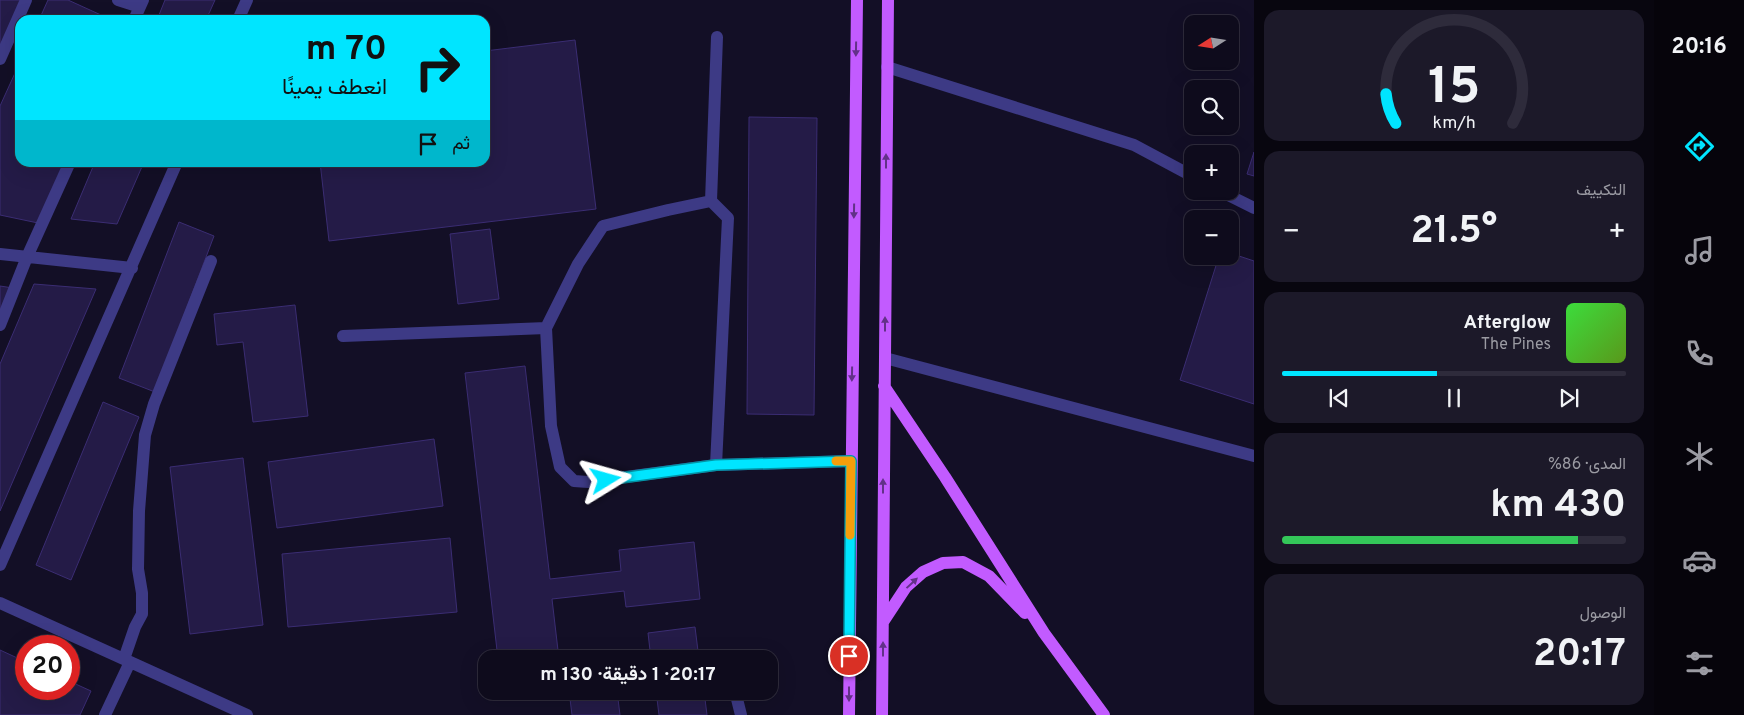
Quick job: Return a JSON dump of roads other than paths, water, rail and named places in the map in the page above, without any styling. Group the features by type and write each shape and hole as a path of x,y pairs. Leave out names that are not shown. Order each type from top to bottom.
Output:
{"main road":[{"path":"848,715 857,0"},
{"path":"882,715 888,0"},
{"path":"884,386 945,477 1044,633 1104,715"},
{"path":"883,622 906,587 923,572 943,563 963,562 989,576 1044,633"}],"street":[{"path":"19,15 26,0"},
{"path":"118,0 142,4"},
{"path":"240,15 247,0"},
{"path":"0,59 15,25"},
{"path":"716,465 728,218 711,202 717,37"},
{"path":"887,67 1134,145 1184,172"},
{"path":"0,325 68,167"},
{"path":"0,565 175,167"},
{"path":"1238,200 1254,208"},
{"path":"711,202 668,210 603,226 578,264 546,328 551,426 560,467 574,481 588,482 716,465 851,461"},
{"path":"0,254 132,268"},
{"path":"105,715 127,661 135,627 142,614 142,592 138,569 139,511 145,435 154,404 211,261"},
{"path":"343,336 546,328"},
{"path":"885,358 1254,456"},
{"path":"0,603 247,715"},
{"path":"737,700 741,715"}]}
